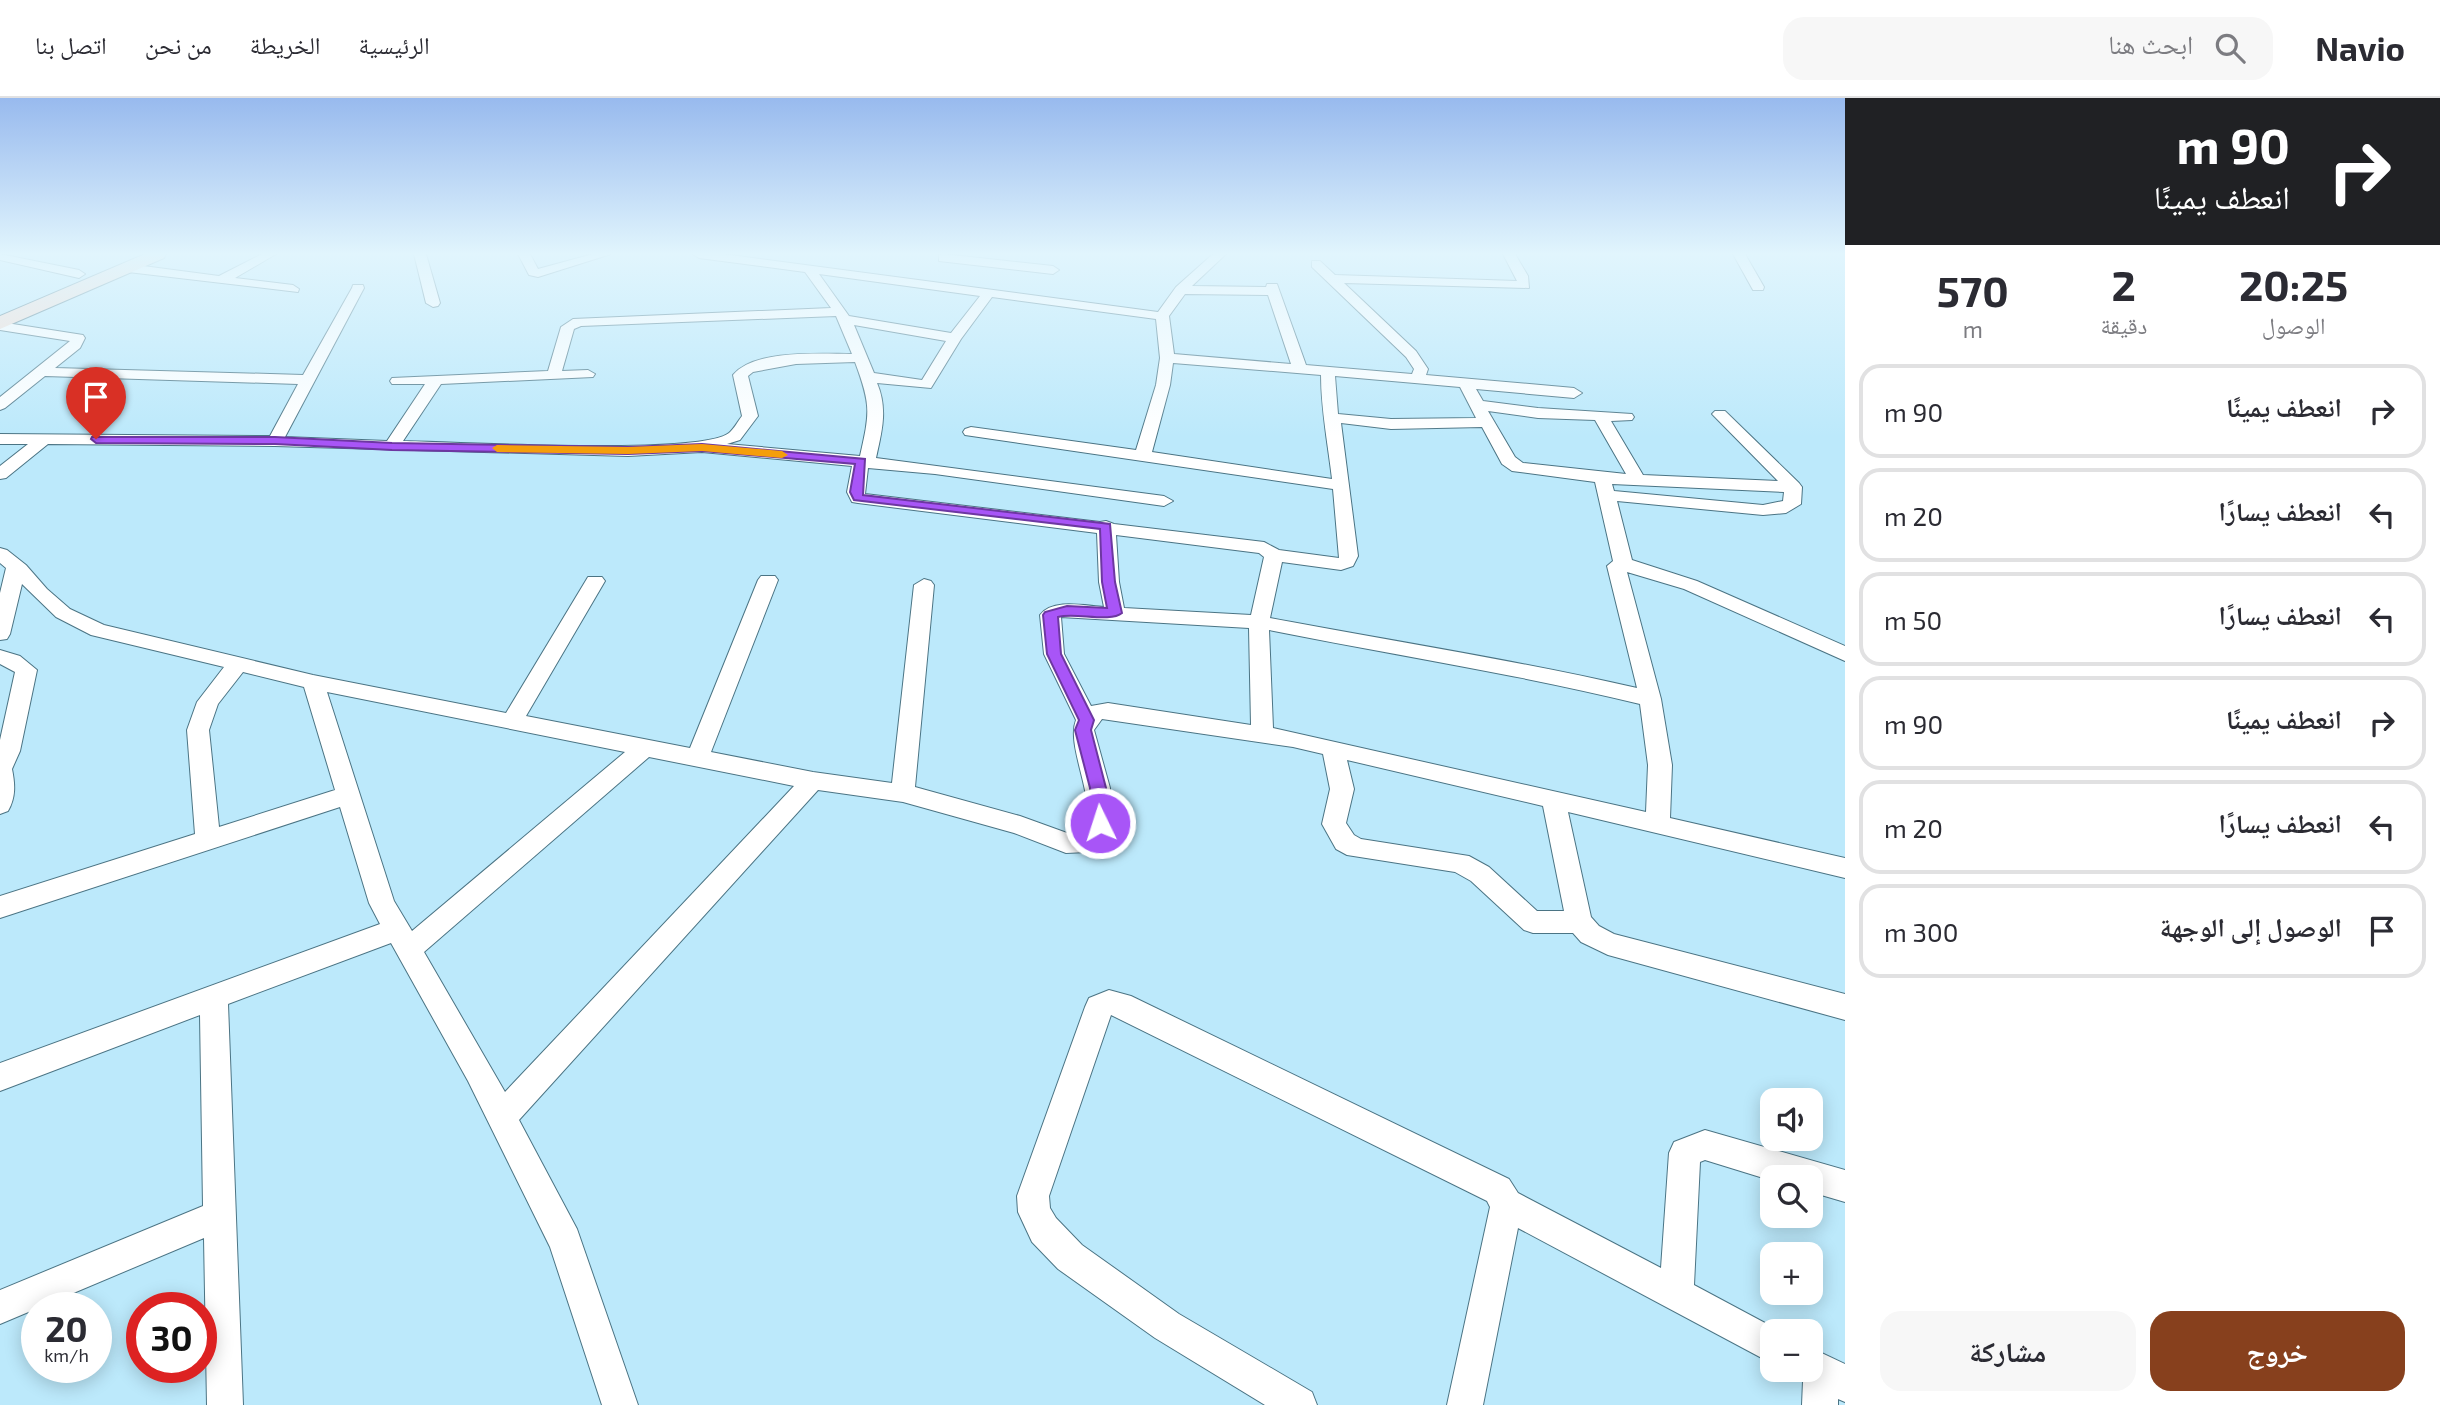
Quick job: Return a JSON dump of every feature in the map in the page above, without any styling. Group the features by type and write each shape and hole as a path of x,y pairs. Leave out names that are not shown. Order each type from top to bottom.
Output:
{"main road":[{"path":"0,325 20,315"}],"street":[{"path":"275,441 343,315"},
{"path":"841,315 876,398 877,417 856,492 858,498 1106,526 1264,548 1274,555 1346,562 1349,556 1333,418 1329,408 1328,373"},
{"path":"554,374 568,327 578,322 841,315 955,338"},
{"path":"868,377 926,385 972,315"},
{"path":"1143,456 1163,385 1167,358 1162,316 1159,315"},
{"path":"1282,315 1300,370"},
{"path":"1369,315 1411,354 1421,369 1418,379"},
{"path":"0,325 78,338 75,345 0,405"},
{"path":"702,447 734,437 750,416 740,376 744,370 760,363 861,358"},
{"path":"1167,358 1574,393"},
{"path":"41,372 307,380"},
{"path":"397,381 588,374"},
{"path":"392,446 435,381"},
{"path":"1466,385 1508,460 1518,467 1604,486 1773,510 1792,504 1793,487 1720,414"},
{"path":"1477,405 1538,413 1626,417"},
{"path":"1600,415 1637,479"},
{"path":"1333,418 1391,424 1487,422"},
{"path":"971,432 1341,485"},
{"path":"0,439 275,441 628,451 702,447 864,462 1164,500"},
{"path":"0,474 45,439"},
{"path":"1604,486 1637,479 1793,487"},
{"path":"1604,486 1623,563"},
{"path":"1106,526 1109,582 1115,613"},
{"path":"1262,735 1259,622 1274,555"},
{"path":"0,634 8,560"},
{"path":"8,560 63,613 98,630 313,682 813,781 903,793 1020,825 1066,843 1087,842 1098,833 1098,788 1083,730 1087,720 1096,712 1108,711 1333,748 1845,868"},
{"path":"1658,823 1660,765 1650,699 1616,566 1623,563 1743,608 1845,654"},
{"path":"697,758 768,580"},
{"path":"513,720 595,581"},
{"path":"903,793 924,585"},
{"path":"1087,720 1054,654 1050,615 1067,610 1259,622 1438,657 1542,673 1650,699"},
{"path":"0,657 13,661 26,670 9,751 0,769 4,785 0,805"},
{"path":"208,840 198,730 200,715 207,701 239,664"},
{"path":"313,682 382,903 502,1117 565,1241 620,1405"},
{"path":"0,1077 214,997 402,939 647,746"},
{"path":"1333,748 1342,789 1334,824 1345,842 1356,848 1460,863 1480,874 1533,922 1579,922"},
{"path":"502,1117 813,781"},
{"path":"0,907 348,795"},
{"path":"1553,799 1579,922 1590,934 1608,944 1845,1007"},
{"path":"214,997 225,1405"},
{"path":"1299,1405 1167,1326 1070,1257 1044,1230 1034,1212 1033,1196 1099,1007 1109,1002 1121,1005 1498,1190 1507,1204 1760,1339"},
{"path":"1676,1294 1685,1153 1705,1145 1716,1147 1845,1186"},
{"path":"1465,1405 1507,1204"},
{"path":"0,1307 220,1215"}],"slow traffic":[{"path":"497,448 628,451 702,447 782,455"}],"route":[{"path":"96,439 628,451 702,447 861,461 856,492 858,498 1106,526 1109,582 1115,613 1067,610 1050,615 1054,654 1087,720 1083,730 1098,788 1100,823"}]}
